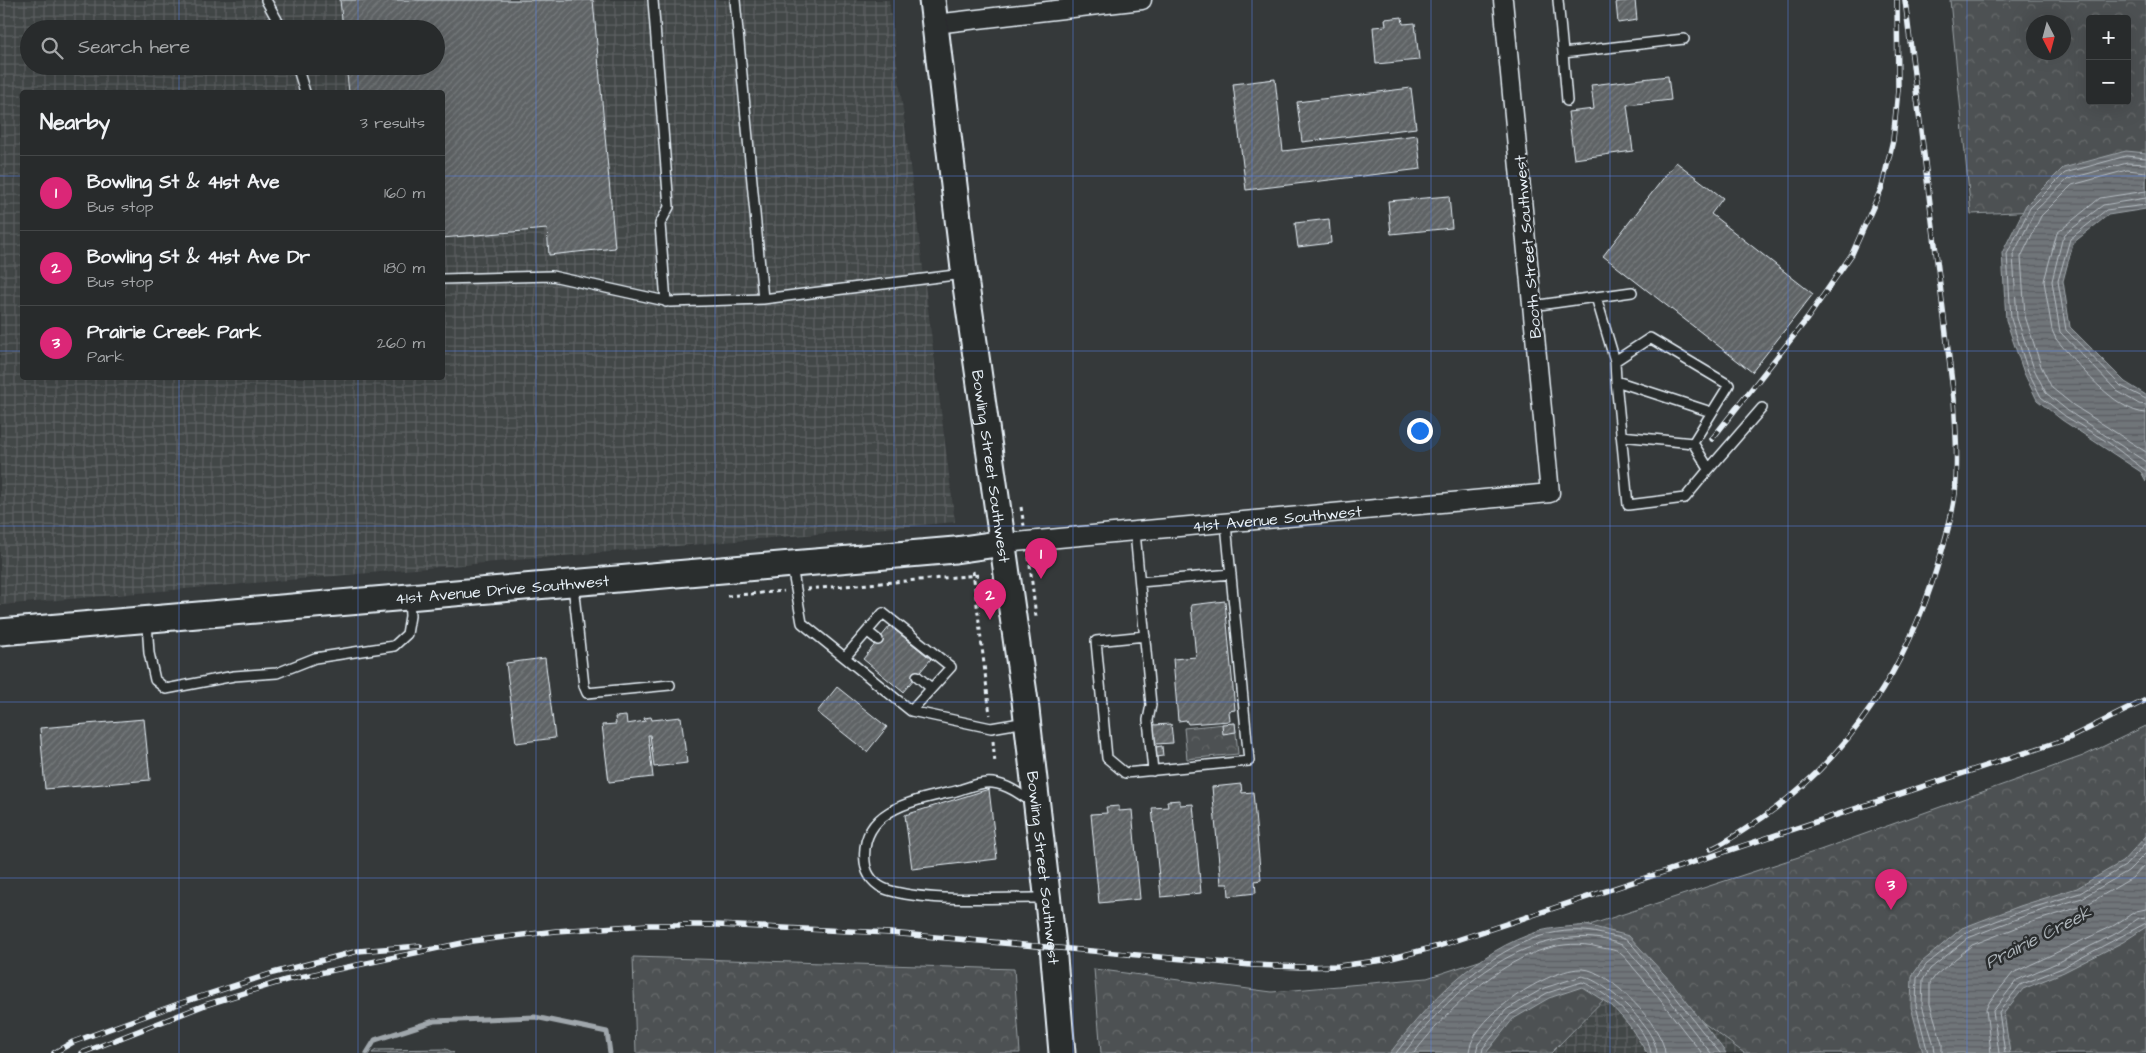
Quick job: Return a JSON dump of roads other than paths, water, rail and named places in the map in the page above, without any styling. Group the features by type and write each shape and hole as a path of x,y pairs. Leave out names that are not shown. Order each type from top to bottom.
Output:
{"main road":[{"name":"Bowling Street Southwest","path":"933,12 964,274 1028,722 1062,1053"},
{"name":"41st Avenue Drive Southwest","path":"0,632 954,550 1004,544"}],"street":[{"path":"933,12 1142,0"},
{"name":"Booth Street Southwest","path":"1503,0 1550,493"},
{"name":"41st Avenue Southwest","path":"1004,544 1550,493"}],"lane":[{"path":"266,0 277,20"},
{"path":"653,0 669,207 660,224 666,302"},
{"path":"736,0 763,299"},
{"path":"1558,0 1567,101"},
{"path":"1563,53 1684,39"},
{"path":"300,75 304,90"},
{"path":"445,279 552,276 666,302 763,299 964,274"},
{"path":"1532,306 1632,292"},
{"path":"1596,297 1615,362 1628,505 1686,498 1762,408"},
{"path":"1615,362 1650,338 1729,385 1693,443"},
{"path":"1616,381 1711,412"},
{"path":"1621,436 1693,443"},
{"path":"1693,443 1709,469"},
{"path":"1145,636 1096,640 1107,758 1125,773 1249,761 1226,524"},
{"path":"1135,532 1152,705 1148,720 1153,771"},
{"path":"792,564 802,623 846,656 911,711 991,728 1028,722"},
{"path":"1140,582 1231,574"},
{"path":"572,583 584,686 587,693 670,685"},
{"path":"147,619 149,652 155,680 166,689 234,676 277,673 315,658 394,646 407,634 410,616 409,597"},
{"path":"846,656 884,613 951,667 911,711"},
{"path":"868,632 878,640"},
{"path":"917,676 931,688"},
{"path":"1037,805 1010,788 990,782 902,804 882,816 872,829 864,852 865,869 873,881 886,889 918,896 1047,898"}],"water":[{"path":"2126,151 2146,153 2146,209 2108,215 2073,243 2063,281 2070,327 2125,382 2146,395 2146,481 2141,472 2062,420 2037,400 2024,373 2006,320 2002,253 2026,205 2063,168"},
{"name":"Prairie Creek","path":"2146,836 2146,927 2123,942 2064,972 2023,989 2004,1013 2010,1053 1923,1053 1911,1007 1912,976 1922,962 1962,928 2020,906 2077,888 2122,862"},
{"path":"1586,925 1629,936 1674,985 1726,1053 1647,1053 1629,1025 1612,1006 1582,987 1549,998 1513,1019 1486,1053 1390,1053 1438,997 1456,980 1495,951 1540,931"}],"waterway":[{"path":"367,1053 375,1040 434,1021 535,1017 607,1032 610,1053"}],"railway":[{"path":"1712,439 1807,319 1852,254 1882,187 1893,140 1898,90 1897,0"},
{"path":"1711,849 1731,839 1794,794 1822,767 1872,706 1910,638 1925,601 1946,538 1955,494 1956,434 1954,399 1905,0"},
{"path":"82,1053 205,1005 286,980 472,941 556,931 648,925 717,925 890,933 1251,965 1338,966 1384,960 1439,946 2067,739 2146,700"},
{"path":"54,1053 73,1042 181,1003 273,973 358,951 420,946"}],"place":[{"name":"Bowling St & 41st Ave","path":"1041,579"},
{"name":"Bowling St & 41st Ave Dr","path":"990,620"},
{"name":"Prairie Creek Park","path":"1891,910"}]}
